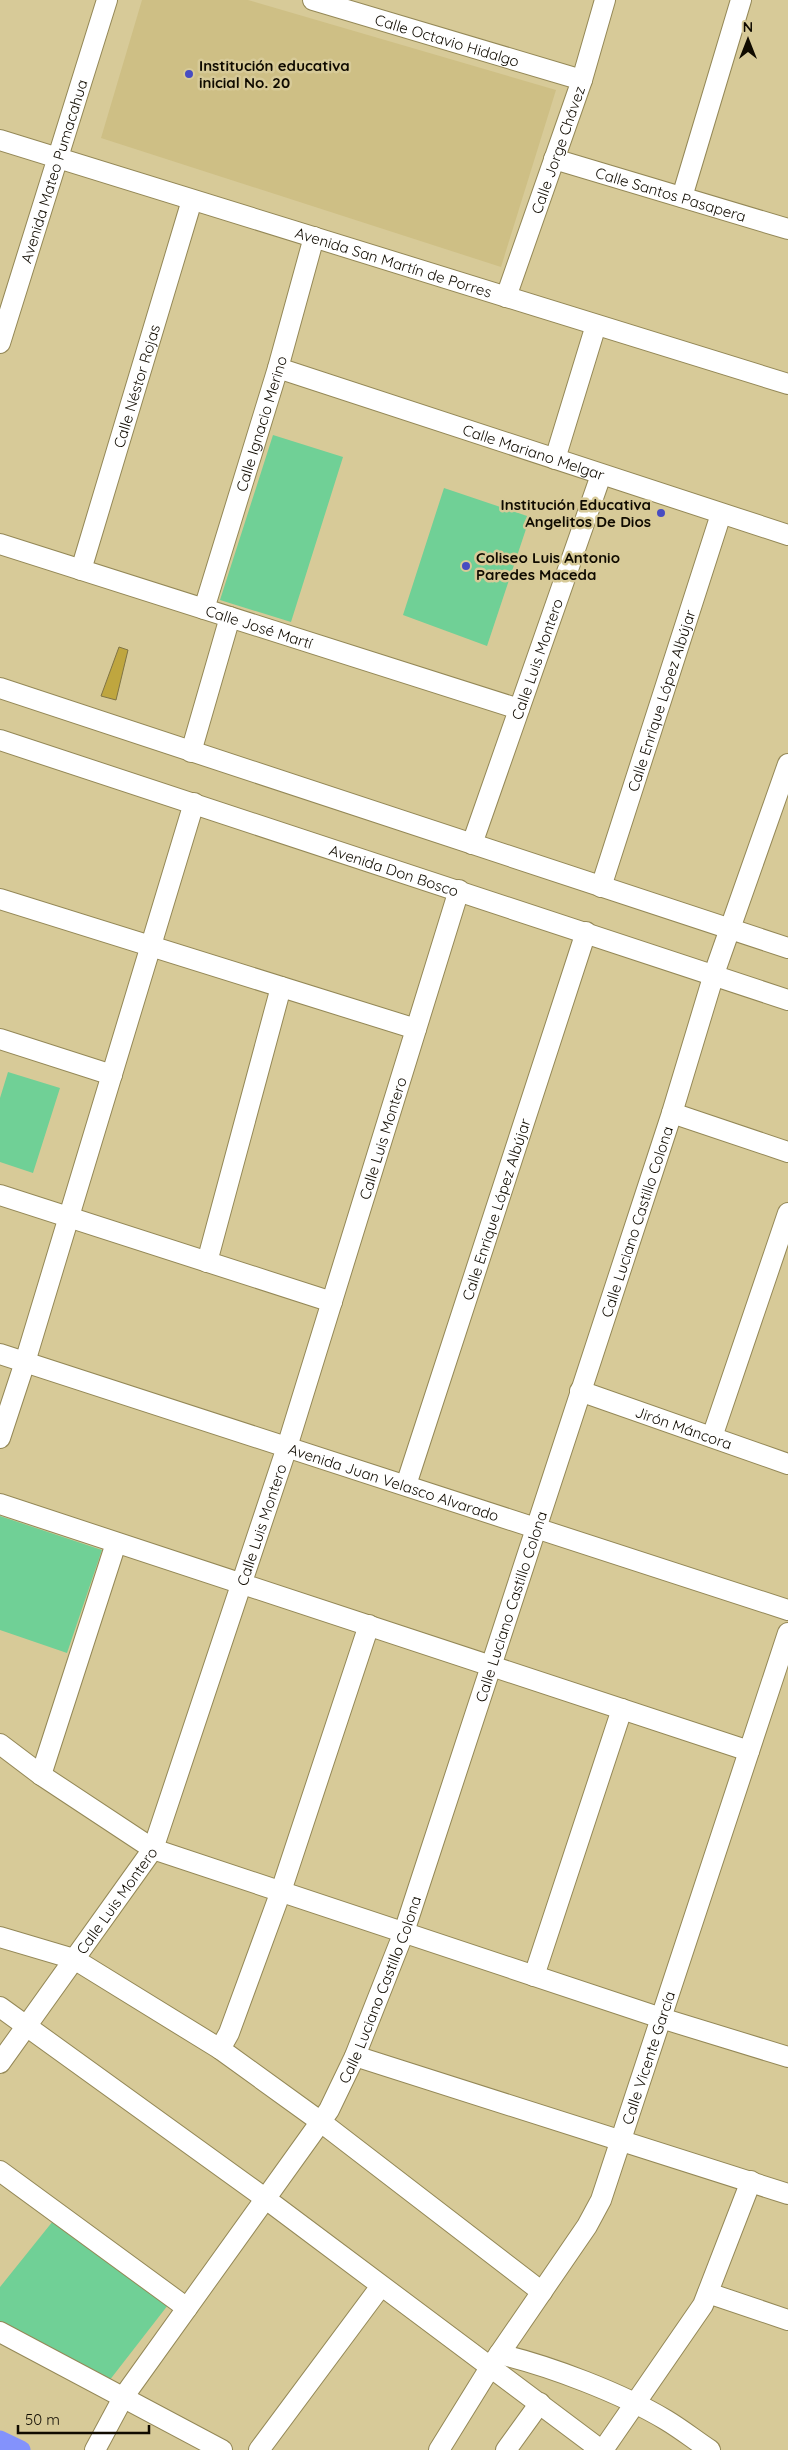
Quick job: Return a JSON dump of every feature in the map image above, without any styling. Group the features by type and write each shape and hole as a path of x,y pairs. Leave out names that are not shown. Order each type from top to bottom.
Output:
{"street":[{"name":"Avenida Mateo Pumacahua","path":"0,343 107,0"},
{"name":"Calle Octavio Hidalgo","path":"313,0 582,80"},
{"name":"Calle Jorge Chávez","path":"506,297 582,80 605,0"},
{"path":"682,197 742,0"},
{"name":"Avenida San Martín de Porres","path":"0,140 788,384"},
{"name":"Calle Santos Pasapera","path":"554,159 788,229"},
{"name":"Calle Néstor Rojas","path":"81,570 192,200"},
{"name":"Calle Ignacio Merino","path":"204,609 278,368 314,238"},
{"path":"554,459 596,325"},
{"name":"Calle Mariano Melgar","path":"278,368 788,535"},
{"name":"Calle Luis Montero","path":"472,844 602,475"},
{"name":"Calle Enrique López Albújar","path":"601,887 721,514"},
{"name":"Calle José Martí","path":"0,544 519,709"},
{"path":"191,752 230,617"},
{"path":"0,688 788,948"},
{"name":"Avenida Don Bosco","path":"0,740 714,974 788,1000"},
{"name":"Calle Luciano Castillo Colona","path":"95,2450 124,2396 321,2122 340,2091 355,2056 404,1932 672,1113 714,974 788,764"},
{"path":"0,1438 25,1362 194,803"},
{"name":"Calle Luis Montero","path":"0,2063 152,1848 287,1447 459,890"},
{"path":"0,899 416,1029"},
{"name":"Calle Enrique López Albújar","path":"406,1485 586,932"},
{"path":"207,1262 281,987"},
{"path":"0,1039 112,1074"},
{"path":"672,1113 788,1152"},
{"path":"0,1195 332,1302"},
{"path":"712,1437 788,1213"},
{"name":"Avenida Juan Velasco Alvarado","path":"0,1354 788,1610"},
{"name":"Jirón Máncora","path":"580,1391 788,1464"},
{"path":"0,1504 749,1751"},
{"path":"41,1775 116,1543"},
{"path":"220,2049 229,2033 280,1891 369,1625"},
{"name":"Calle Vicente García","path":"439,2450 495,2360 588,2226 601,2200 788,1633"},
{"path":"534,1976 622,1709"},
{"path":"0,1744 41,1775 152,1848 661,2018 788,2057"},
{"path":"0,1938 74,1959 220,2049 321,2122 542,2292"},
{"path":"0,2007 266,2200 380,2286 495,2360 540,2403 602,2450 703,2305 751,2181"},
{"path":"355,2056 788,2194"},
{"path":"0,2171 187,2308"},
{"path":"258,2450 380,2286"},
{"path":"708,2293 788,2320"},
{"path":"0,2332 124,2396 222,2450"},
{"path":"495,2360 526,2360 635,2403 666,2420 710,2450"},
{"path":"506,2450 540,2403"}],"shaded area":[{"path":"142,0 248,0 556,90 501,267 101,138"}],"green space":[{"path":"273,435 343,457 291,622 220,600"},
{"name":"Coliseo Luis Antonio Paredes Maceda","path":"444,488 530,517 487,646 403,615"},
{"path":"8,1072 60,1088 33,1173 0,1162 0,1098"},
{"path":"0,1516 102,1550 67,1653 0,1630"},
{"path":"53,2221 168,2305 109,2381 0,2322 0,2287"}],"building":[{"path":"119,647 128,650 116,700 101,696"}],"waterway":[{"path":"0,2440 21,2450"}],"place":[{"name":"Institución educativa inicial No. 20","path":"189,74"},
{"name":"Institución Educativa Angelitos De Dios","path":"661,513"},
{"name":"Coliseo Luis Antonio Paredes Maceda","path":"466,566"}]}
